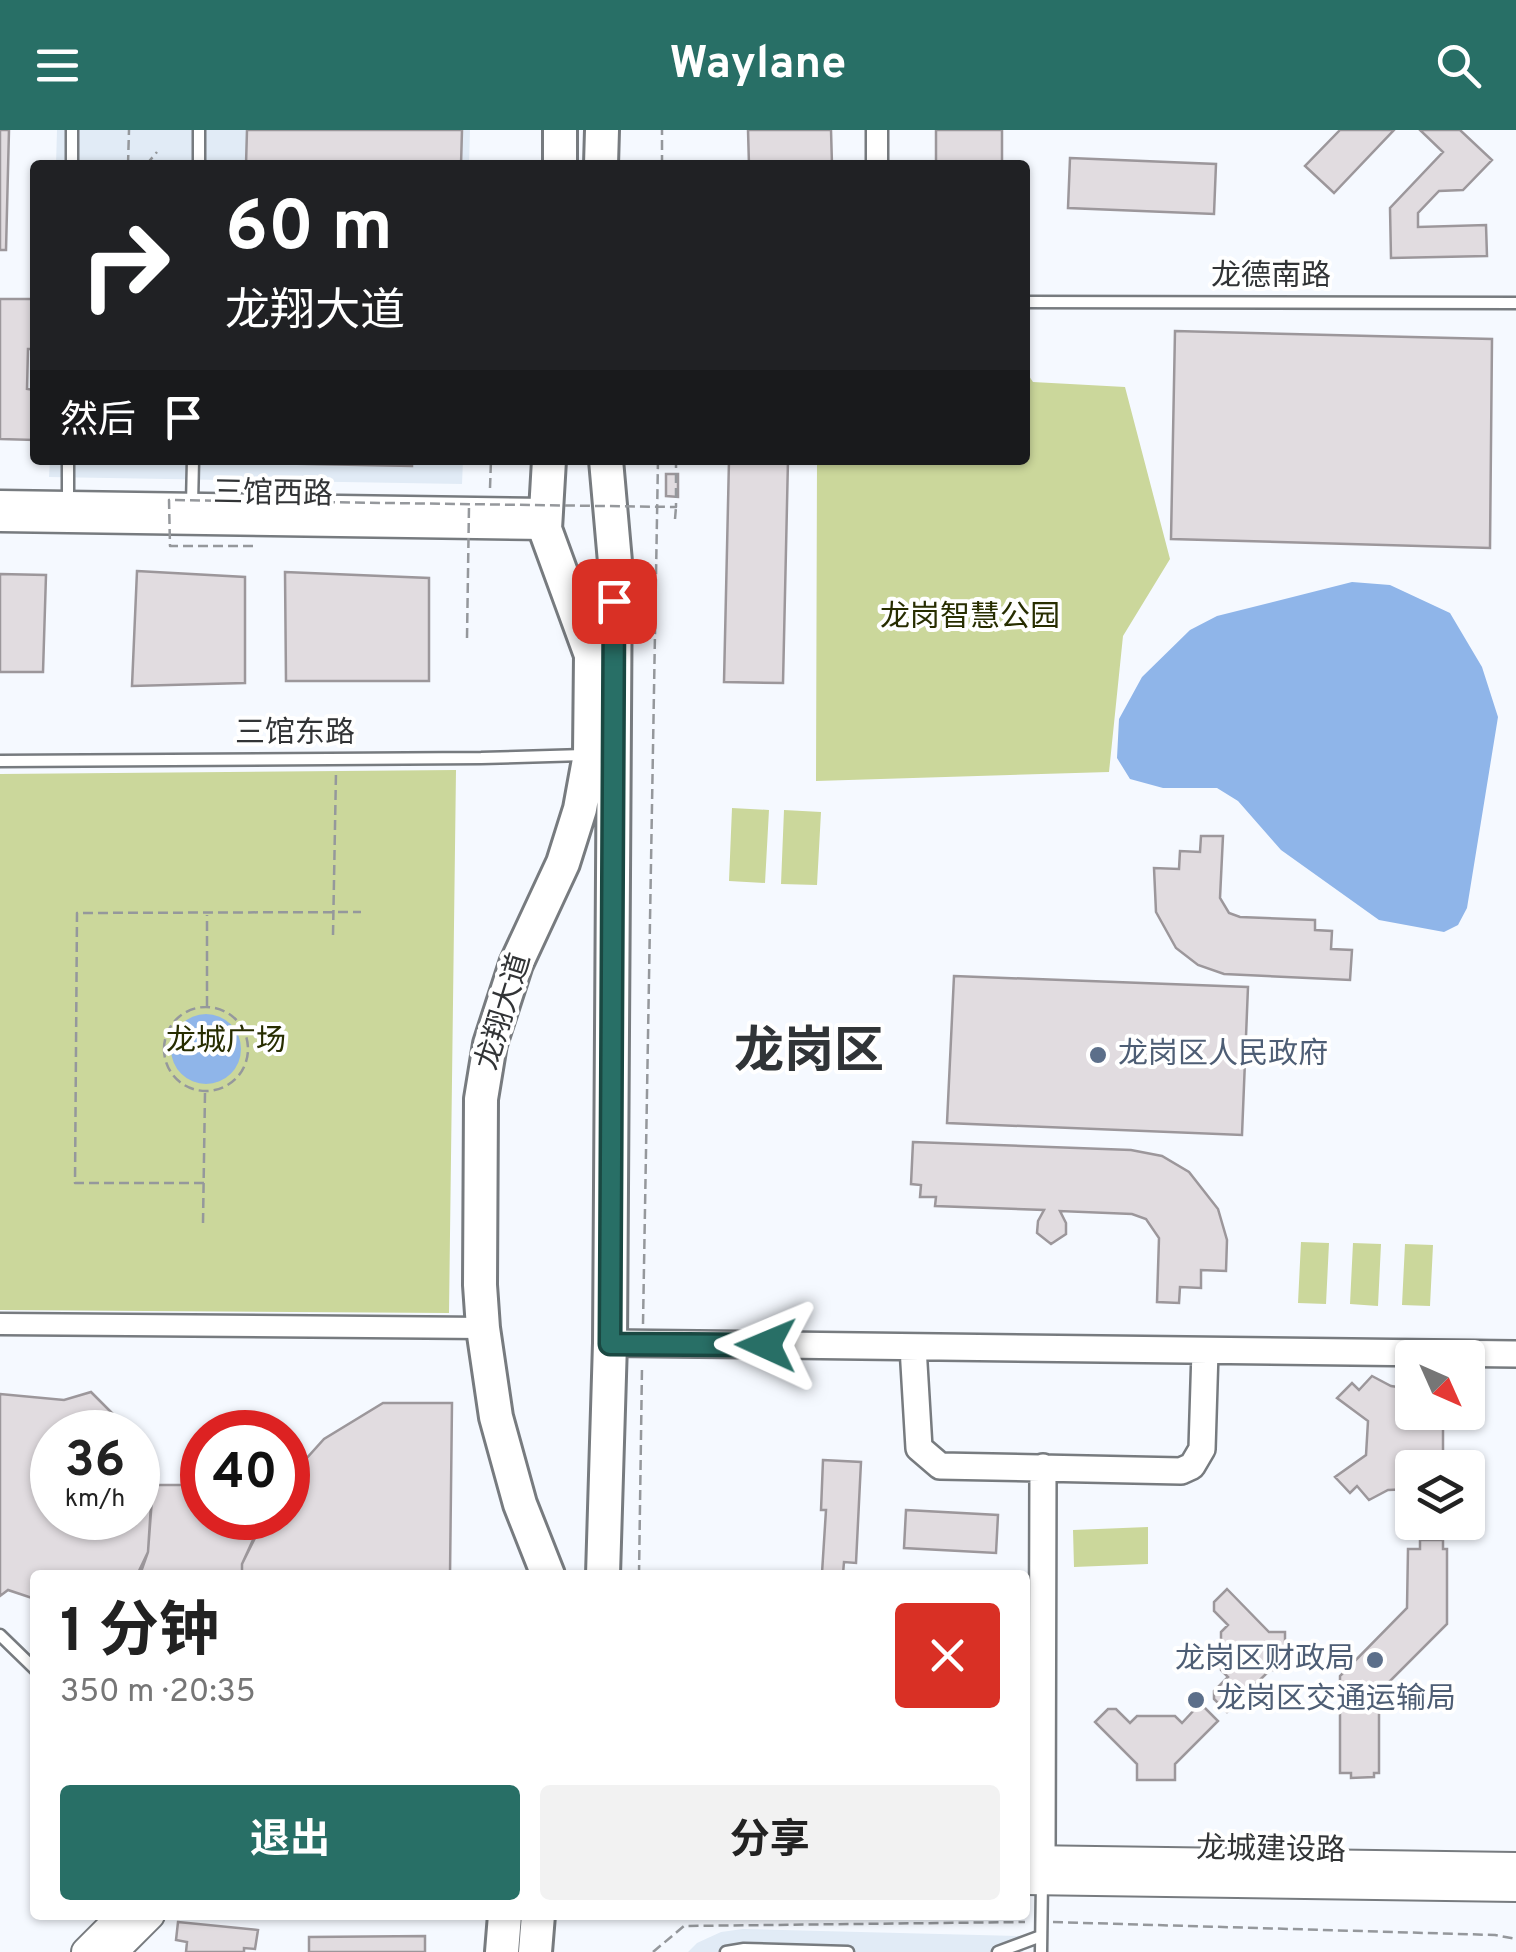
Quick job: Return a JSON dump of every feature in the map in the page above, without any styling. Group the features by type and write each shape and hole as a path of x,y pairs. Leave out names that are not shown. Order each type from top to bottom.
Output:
{"main road":[{"path":"560,130 560,160"},
{"path":"602,130 602,160"},
{"name":"龙翔大道","path":"546,1570 507,1461 482,1328 481,1117 485,1071 506,990 564,863 580,810 590,754 590,655 545,519 549,465"},
{"path":"603,1570 610,1344 615,562 606,465"},
{"name":"龙城建设路","path":"1033,1870 1516,1867"},
{"name":"龙城建设路","path":"1033,1870 1516,1888"},
{"path":"86,1952 118,1920"},
{"path":"113,1952 145,1920"},
{"path":"502,1952 504,1920"},
{"path":"535,1952 538,1920"}],"street":[{"path":"877,130 877,160"},
{"name":"三馆西路","path":"0,501 68,502 192,514"},
{"name":"三馆西路","path":"0,520 192,514 545,519"},
{"path":"0,1324 482,1328"},
{"path":"610,1344 1516,1354"},
{"path":"913,1347 916,1435 925,1456 948,1467 1181,1471 1192,1466 1202,1449 1205,1350"},
{"path":"1033,1870 1042,1467"}],"lane":[{"path":"72,130 72,160"},
{"path":"198,160 199,130"},
{"name":"龙德南路","path":"1030,302 1516,303"},
{"path":"68,465 68,502"},
{"path":"192,514 193,465"},
{"name":"三馆东路","path":"0,760 590,754"},
{"path":"0,1635 30,1664"},
{"path":"1033,1870 1042,1922 1041,1952"},
{"path":"998,1952 1041,1936"},
{"path":"726,1952 848,1952"}],"path":[{"path":"128,160 129,130"},
{"path":"662,130 662,160"},
{"path":"150,160 157,152"},
{"path":"490,490 491,465"},
{"path":"639,1570 658,465"},
{"path":"676,465 676,519"},
{"path":"253,546 170,546 169,500 676,507"},
{"path":"467,638 469,504"},
{"path":"332,936 336,759"},
{"path":"204,1183 75,1183 77,913 361,912"},
{"path":"206,1006 208,913"},
{"path":"206,1006 228,1012 236,1019 243,1028 248,1049 247,1060 236,1079 216,1090 205,1091 184,1086 175,1078 168,1070 163,1048 164,1037 176,1018 206,1006"},
{"path":"203,1223 205,1091"},
{"path":"654,1952 684,1926 1042,1922 1496,1934 1516,1939"}],"shaded area":[{"path":"57,130 470,130 469,160 56,160"},
{"path":"50,465 463,465 462,484 49,477"},
{"path":"743,1929 1023,1936 1023,1952 688,1952 697,1943 721,1932"}],"green space":[{"name":"龙岗智慧公园","path":"1030,378 1033,382 1125,387 1170,559 1123,636 1109,772 816,781 817,465 1030,465"},
{"name":"龙城广场","path":"456,770 449,1313 0,1310 0,774"},
{"path":"732,808 769,810 765,883 729,881"},
{"path":"784,810 821,812 817,885 781,884"},
{"path":"1301,1242 1329,1243 1326,1304 1298,1303"},
{"path":"1353,1243 1381,1244 1378,1306 1350,1304"},
{"path":"1405,1244 1433,1245 1430,1306 1402,1305"},
{"path":"1148,1527 1148,1564 1074,1567 1073,1530"}],"water":[{"path":"1352,582 1390,585 1450,613 1482,667 1498,717 1467,908 1458,925 1444,932 1379,920 1281,850 1238,801 1217,788 1163,788 1130,779 1117,758 1119,719 1142,677 1190,630 1217,616"},
{"path":"206,1014 231,1024 241,1049 231,1074 206,1084 181,1074 171,1049 181,1024"}],"building":[{"path":"0,130 9,130 6,250 0,250"},
{"path":"247,130 462,130 461,160 246,160"},
{"path":"748,130 831,130 832,160 749,160"},
{"path":"936,130 1002,130 1002,160 936,160"},
{"path":"1340,130 1394,130 1334,193 1305,166"},
{"path":"1420,130 1460,130 1492,160 1463,190 1439,191 1418,213 1418,227 1486,225 1487,256 1391,258 1390,208 1443,152"},
{"path":"1070,158 1216,164 1214,214 1068,208"},
{"path":"0,299 30,299 30,440 0,439"},
{"path":"1175,331 1492,339 1490,548 1171,539"},
{"path":"729,465 788,465 783,683 724,682"},
{"path":"666,474 678,474 678,497 666,496"},
{"path":"137,571 245,577 245,683 132,686"},
{"path":"285,572 429,578 429,681 286,681"},
{"path":"0,574 46,575 43,672 0,672"},
{"path":"1201,836 1223,836 1220,898 1229,913 1240,917 1315,920 1315,930 1332,931 1331,949 1352,950 1350,980 1224,974 1198,965 1176,948 1156,912 1154,868 1179,869 1180,851 1200,852"},
{"name":"龙岗区人民政府","path":"954,976 1248,987 1242,1135 947,1123"},
{"path":"913,1142 1131,1150 1162,1156 1189,1172 1218,1209 1227,1240 1226,1271 1201,1270 1201,1288 1180,1287 1179,1303 1157,1302 1159,1238 1146,1219 1132,1214 1060,1211 1066,1234 1051,1244 1037,1233 1044,1210 935,1206 936,1197 920,1197 921,1185 911,1184"},
{"path":"1372,1376 1395,1387 1395,1430 1443,1430 1443,1450 1395,1450 1395,1490 1369,1500 1357,1486 1350,1493 1335,1477 1366,1455 1368,1421 1337,1398 1352,1383 1359,1390"},
{"path":"91,1392 109,1410 30,1410 30,1540 149,1540 142,1570 30,1570 30,1597 8,1590 0,1596 0,1394 64,1400"},
{"path":"383,1403 452,1403 450,1570 242,1570 253,1540 310,1540 310,1455 324,1439"},
{"path":"823,1460 861,1462 856,1563 844,1562 843,1570 822,1570 826,1510 821,1510"},
{"path":"160,1485 180,1485 180,1540 254,1540 242,1570 139,1570 149,1540 160,1540"},
{"path":"906,1510 998,1515 996,1553 904,1548"},
{"path":"1420,1540 1443,1540 1443,1549 1447,1549 1447,1624 1379,1692 1379,1773 1374,1773 1374,1777 1351,1778 1351,1773 1340,1773 1340,1676 1407,1608 1408,1549 1420,1549"},
{"path":"1227,1589 1269,1632 1285,1632 1285,1670 1270,1670 1227,1712 1214,1699 1214,1691 1228,1677 1221,1670 1221,1632 1228,1625 1214,1611 1214,1602"},
{"path":"1196,1708 1205,1708 1218,1721 1175,1764 1175,1780 1137,1780 1137,1764 1095,1722 1108,1709 1116,1709 1130,1723 1137,1716 1175,1716 1182,1723"},
{"path":"178,1922 258,1930 255,1949 186,1952 187,1942 176,1940"},
{"path":"425,1936 425,1952 309,1952 309,1937"}],"place":[{"name":"龙岗区人民政府","path":"1098,1055"},
{"name":"龙岗区财政局","path":"1375,1660"},
{"name":"龙岗区交通运输局","path":"1196,1700"}],"district":[{"name":"龙岗区","path":"809,1054"}],"route":[{"path":"614,601 610,1344 766,1345"}]}
